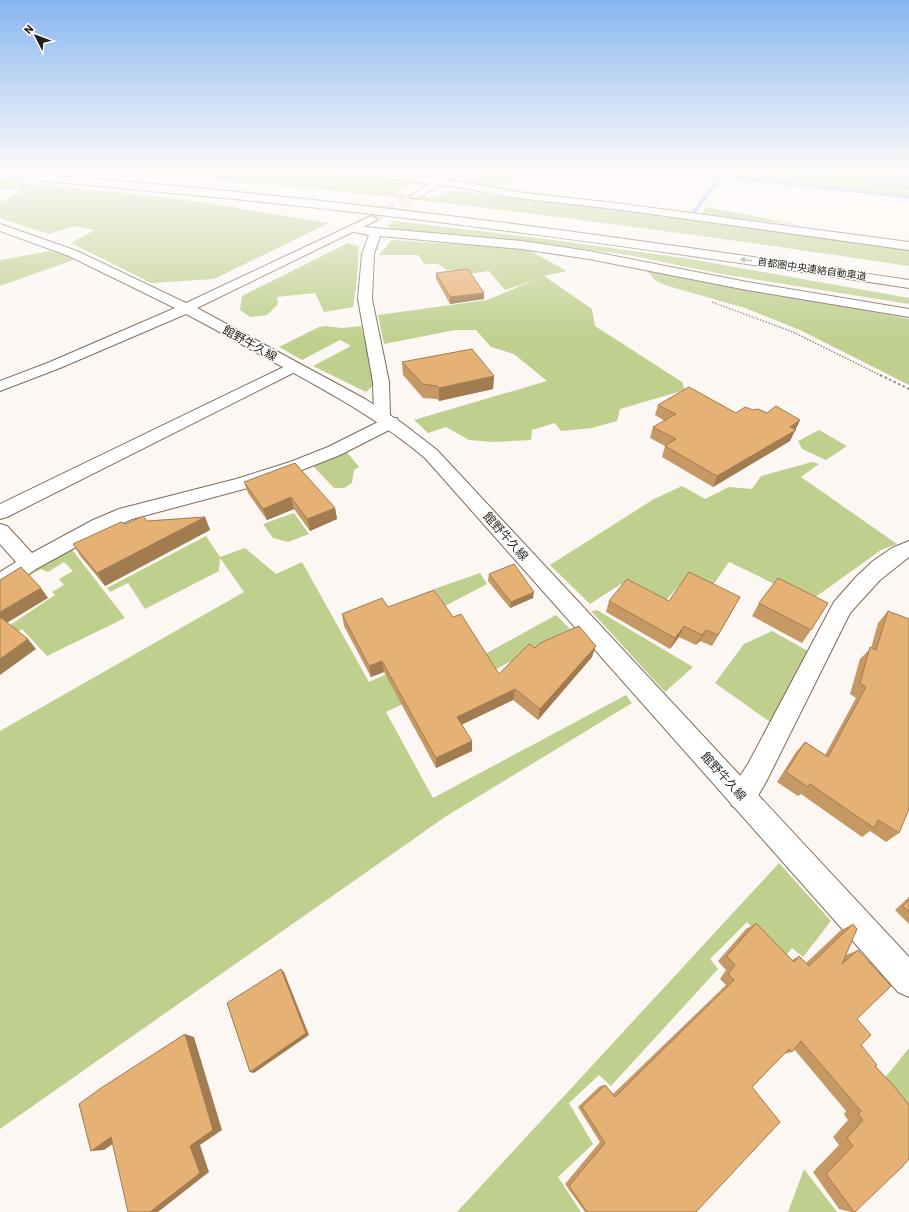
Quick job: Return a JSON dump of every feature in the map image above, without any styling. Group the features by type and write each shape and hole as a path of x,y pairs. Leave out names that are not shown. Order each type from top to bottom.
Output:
{"main road":[{"name":"館野牛久線","path":"0,227 47,243 116,273 187,308 386,419 412,437 431,454 909,981"},
{"path":"0,386 187,308 353,228 367,227"},
{"path":"0,582 29,564 100,525 126,514 241,484 296,466 334,451 386,419 381,382 365,299 368,254 373,227"},
{"path":"377,227 589,255 747,286 909,313"},
{"name":"首都圏中央連絡自動車道","path":"501,227 657,247 909,284"},
{"path":"766,227 909,246"},
{"path":"0,512 294,367"},
{"path":"0,531 29,564"},
{"path":"742,796 757,773 842,608 860,585 885,563 909,548"}],"path":[{"path":"711,302 793,332 909,390"}],"green space":[{"path":"26,227 74,227 49,234"},
{"path":"79,227 322,227 214,279 151,283 71,243 95,230"},
{"path":"388,227 441,227 684,258 909,298 909,304 716,273 628,255 504,239 401,232"},
{"path":"629,227 743,227 909,249 909,266"},
{"path":"392,240 527,249 567,271 544,276 592,309 595,326 682,382 685,390 620,409 617,421 592,428 561,431 555,423 532,430 531,440 494,442 469,440 446,427 428,433 414,420 547,381 514,354 491,347 476,330 455,330 384,344 378,315 487,300 535,280 505,290 489,271 469,274 463,271 447,270 438,264 424,264 418,255 379,255"},
{"path":"348,243 359,246 357,279 353,307 324,312 315,293 277,297 278,304 267,315 250,317 240,310 242,296"},
{"path":"50,251 76,259 0,286 0,260"},
{"path":"646,270 909,319 909,385 800,330 745,308 668,286 656,281"},
{"path":"325,326 342,328 361,326 376,383 366,392 313,366 351,346 340,340 302,360 279,347 319,327"},
{"path":"819,430 847,446 826,460 802,449 798,441"},
{"path":"346,451 359,467 354,470 352,483 344,488 334,488 312,465"},
{"path":"812,462 819,464 801,477 897,544 881,550 810,601 729,562 709,591 684,580 660,607 621,584 590,604 550,565 654,499 682,486 705,499 729,487 752,489 761,476"},
{"path":"294,513 309,534 288,542 273,538 263,524"},
{"path":"206,536 220,557 245,548 276,574 302,562 369,682 413,662 429,692 386,712 433,798 626,695 632,703 445,817 0,1129 0,731 244,592 220,558 219,571 145,609 128,583 110,592 107,588"},
{"path":"70,547 125,618 47,656 22,629 7,638 1,631 55,595 52,592 64,585 59,579 73,571 64,562 48,572 41,569 0,593 0,588"},
{"path":"480,573 487,584 445,606 434,589"},
{"path":"597,610 693,667 665,692 591,611"},
{"path":"556,615 570,629 489,673 476,659"},
{"path":"772,631 808,651 770,722 715,683 744,644"},
{"path":"779,863 831,921 803,957 792,948 783,959 747,922 710,959 718,969 611,1086 599,1075 569,1103 593,1144 558,1177 581,1212 457,1212"},
{"path":"909,1048 909,1112 884,1079"},
{"path":"804,1169 837,1212 788,1212"}],"building":[{"path":"468,269 484,293 450,297 436,273"},
{"path":"472,349 494,376 439,388 437,386 423,384 402,362"},
{"path":"689,387 736,413 745,407 753,410 758,409 767,413 776,406 800,420 790,427 796,430 717,476 665,446 676,439 653,427 676,414 658,405"},
{"path":"295,463 335,508 307,519 291,497 263,509 244,482"},
{"path":"143,516 147,521 205,517 97,573 73,544 121,522 126,524"},
{"path":"514,564 534,592 511,602 489,574"},
{"path":"21,567 41,588 0,612 0,580"},
{"path":"689,572 740,597 718,635 706,630 702,635 684,626 675,638 609,601 627,579 669,601"},
{"path":"778,578 828,603 811,630 759,603"},
{"path":"434,590 453,617 461,614 499,674 529,644 535,648 540,643 579,626 596,646 540,709 515,689 457,717 472,741 436,758 382,661 369,666 342,614 382,598 388,607"},
{"path":"888,611 909,619 909,809 899,833 878,820 874,828 810,784 808,787 786,772 805,742 828,757 866,687 860,683 870,647 876,650"},
{"path":"0,617 28,639 0,659"},
{"path":"909,900 909,912 903,906"},
{"path":"756,923 794,962 799,956 809,966 853,924 857,929 842,964 858,950 891,986 857,1019 871,1035 861,1045 877,1065 875,1066 909,1105 909,1159 854,1212 826,1174 853,1146 847,1138 863,1120 858,1114 861,1111 801,1041 792,1052 789,1049 752,1087 780,1122 696,1212 587,1212 569,1186 605,1143 582,1107 605,1085 615,1097 734,980 728,974 735,965 727,956"},
{"path":"281,969 306,1033 250,1072 227,1003"},
{"path":"185,1034 213,1130 190,1146 200,1173 150,1212 128,1212 111,1137 91,1151 79,1104 101,1088"}]}
